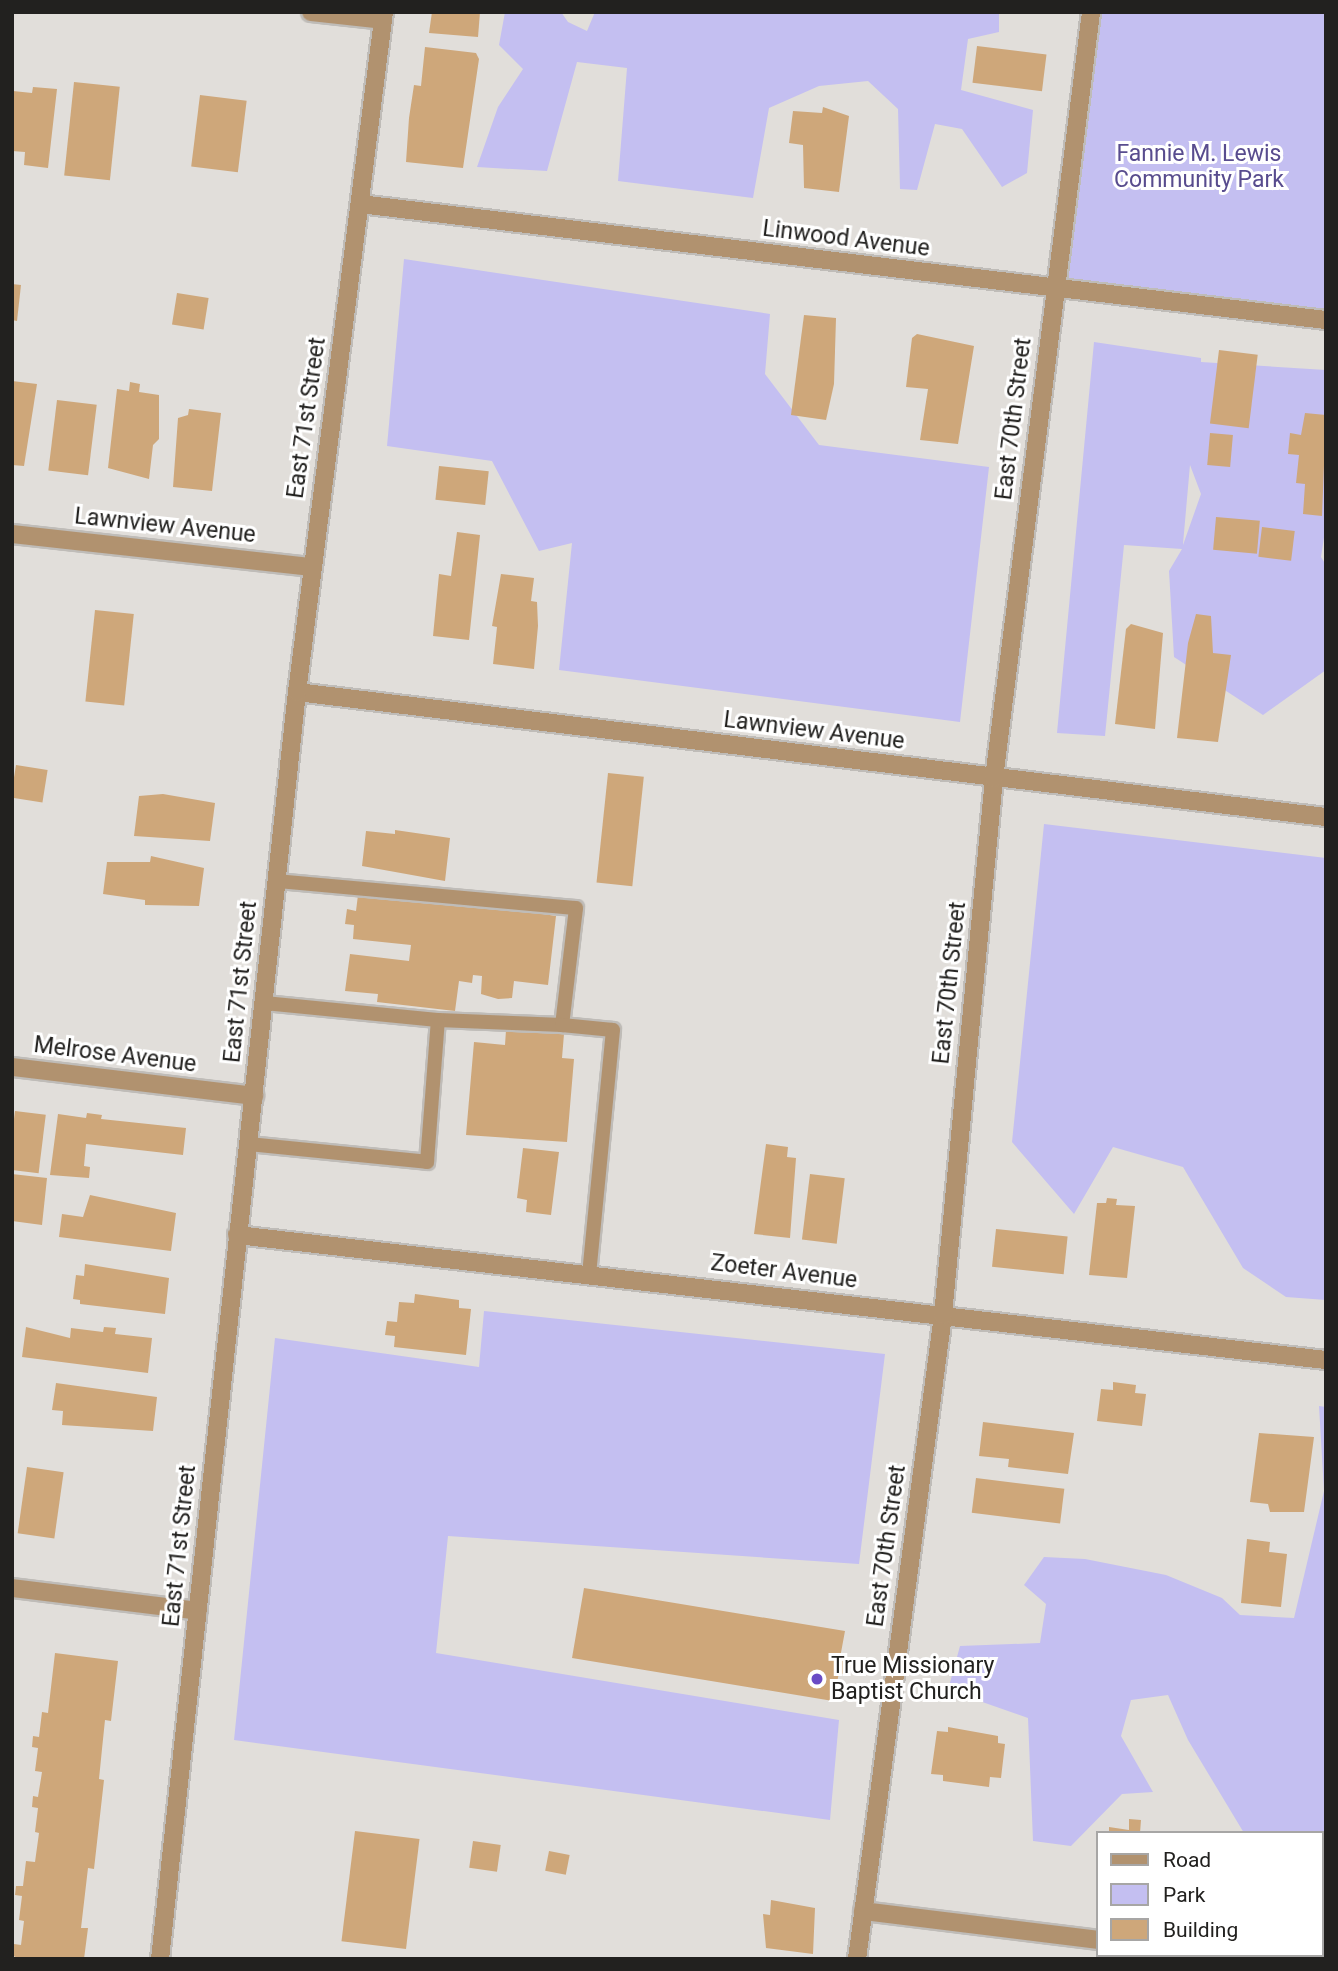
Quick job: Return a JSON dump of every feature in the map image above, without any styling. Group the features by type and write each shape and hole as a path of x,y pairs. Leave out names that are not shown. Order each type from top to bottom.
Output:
{"street":[{"path":"311,12 383,16"},
{"name":"East 70th Street","path":"858,1959 943,1315 994,778 1091,12"},
{"name":"East 71st Street","path":"160,1959 297,692 383,16"},
{"name":"Linwood Avenue","path":"360,204 1326,320"},
{"name":"Lawnview Avenue","path":"12,534 312,567"},
{"name":"Lawnview Avenue","path":"297,692 1326,817"},
{"name":"Melrose Avenue","path":"12,1068 254,1096"},
{"name":"Zoeter Avenue","path":"237,1235 1326,1360"},
{"path":"12,1588 198,1611"},
{"path":"863,1911 1096,1940"}],"lane":[{"path":"277,881 576,908 562,1026"},
{"path":"264,1003 438,1020 613,1030 589,1275"},
{"path":"248,1144 427,1163 438,1020"}],"green space":[{"path":"505,12 561,12 568,22 587,31 595,12 999,12 999,32 968,39 961,90 1033,110 1027,173 1002,187 962,129 935,124 917,190 900,189 898,109 868,81 819,86 769,108 753,198 618,181 627,68 577,62 547,171 477,167 498,107 523,69 499,45"},
{"name":"Fannie M. Lewis Community Park","path":"1091,12 1326,12 1326,321 1055,290"},
{"path":"404,259 770,314 765,374 819,445 989,467 960,722 559,670 572,543 539,551 492,461 387,446"},
{"path":"1094,342 1201,358 1201,362 1326,370 1326,524 1321,557 1326,565 1326,670 1263,715 1174,657 1169,571 1182,549 1124,545 1105,736 1057,733","holes":["1190,465 1201,494 1183,545"]},
{"path":"1044,824 1326,858 1326,1300 1286,1297 1243,1268 1183,1167 1113,1147 1074,1214 1012,1142"},
{"path":"484,1311 885,1354 859,1564 448,1536 436,1653 839,1720 830,1820 234,1740 275,1338 479,1367"},
{"path":"1319,1406 1326,1407 1326,1852 1324,1831 1243,1831 1188,1740 1168,1695 1131,1700 1121,1736 1153,1792 1122,1794 1071,1846 1033,1841 1028,1718 948,1690 960,1646 1040,1643 1046,1604 1024,1585 1044,1557 1085,1559 1166,1575 1222,1598 1240,1615 1294,1618 1324,1491"}],"building":[{"path":"432,12 480,12 478,37 429,33"},
{"path":"977,46 1046,55 1042,91 972,83"},
{"path":"425,47 476,53 479,59 463,168 406,162 414,85 421,86"},
{"path":"74,82 120,87 110,180 64,175"},
{"path":"33,87 57,89 48,168 24,165 25,152 12,151 13,91 32,93"},
{"path":"200,95 247,101 238,172 191,166"},
{"path":"823,107 849,116 839,192 804,188 803,145 789,143 793,111 822,113"},
{"path":"12,284 21,285 17,321 12,320"},
{"path":"177,293 209,298 204,330 172,325"},
{"path":"804,315 836,318 834,384 826,420 791,415"},
{"path":"917,334 974,346 958,444 920,440 928,389 906,387 912,338"},
{"path":"1219,350 1258,355 1249,428 1210,423"},
{"path":"12,381 37,384 24,466 12,465"},
{"path":"130,382 140,384 139,392 159,395 159,439 153,445 149,479 108,468 117,389 129,391"},
{"path":"57,400 97,405 88,475 48,470"},
{"path":"189,409 221,413 212,491 173,487 178,418 188,415"},
{"path":"1305,413 1326,415 1322,516 1303,514 1305,484 1296,483 1299,455 1288,454 1290,433 1301,435"},
{"path":"1210,433 1233,435 1230,467 1207,465"},
{"path":"439,466 489,471 485,505 435,500"},
{"path":"1216,517 1260,521 1257,554 1213,550"},
{"path":"1262,527 1295,531 1291,561 1258,557"},
{"path":"457,532 480,535 469,640 433,636 439,574 451,576"},
{"path":"501,574 534,578 531,601 537,602 538,626 534,669 493,664 497,627 492,626"},
{"path":"95,610 134,614 124,706 85,701"},
{"path":"1196,614 1211,616 1213,653 1231,655 1218,742 1177,738 1188,643"},
{"path":"1131,624 1163,633 1155,729 1115,724 1126,629"},
{"path":"16,765 48,770 42,803 12,798"},
{"path":"608,773 644,777 632,886 597,882"},
{"path":"163,794 215,803 210,841 134,836 139,796"},
{"path":"395,830 450,838 445,881 362,866 366,831 395,834"},
{"path":"151,856 204,868 199,906 145,905 145,900 103,894 107,862 150,862"},
{"path":"358,895 456,906 457,901 556,916 548,985 514,981 512,998 498,999 481,994 482,976 473,975 472,983 459,981 455,1011 377,1002 378,994 345,991 350,954 409,961 411,945 353,939 354,925 345,924 347,909 356,911"},
{"path":"506,1030 564,1034 562,1058 574,1059 567,1142 466,1135 474,1042 505,1045"},
{"path":"15,1111 46,1115 39,1173 12,1170"},
{"path":"87,1113 102,1115 101,1119 186,1128 183,1155 86,1144 84,1166 90,1167 89,1178 50,1175 58,1114 86,1118"},
{"path":"766,1144 788,1147 787,1157 796,1158 790,1238 754,1234"},
{"path":"523,1148 559,1152 551,1215 526,1212 527,1200 517,1198"},
{"path":"12,1174 47,1178 42,1225 12,1221"},
{"path":"810,1174 845,1178 837,1244 802,1240"},
{"path":"90,1195 176,1213 171,1251 59,1237 62,1214 83,1217"},
{"path":"1107,1198 1117,1199 1116,1205 1135,1206 1127,1278 1089,1275 1097,1203 1106,1203"},
{"path":"996,1229 1068,1237 1064,1274 992,1267"},
{"path":"85,1264 169,1278 165,1314 80,1304 80,1300 73,1299 76,1275 84,1276"},
{"path":"415,1294 459,1300 459,1308 471,1309 466,1355 394,1347 395,1336 385,1335 387,1321 397,1322 399,1302 414,1303"},
{"path":"26,1327 70,1338 71,1328 103,1332 104,1327 116,1328 115,1334 152,1338 148,1373 22,1357"},
{"path":"1113,1382 1136,1385 1135,1393 1146,1394 1142,1426 1097,1421 1101,1389 1113,1390"},
{"path":"56,1383 157,1397 153,1431 62,1425 63,1411 52,1410"},
{"path":"983,1422 1074,1433 1068,1474 1008,1467 1009,1459 979,1456"},
{"path":"1259,1433 1314,1437 1304,1512 1270,1512 1268,1504 1250,1502"},
{"path":"27,1467 64,1472 54,1538 18,1533"},
{"path":"976,1478 1064,1489 1060,1524 972,1513"},
{"path":"1247,1539 1270,1542 1269,1552 1287,1554 1281,1607 1241,1603"},
{"path":"584,1588 845,1631 840,1658 853,1660 849,1675 839,1673 833,1701 572,1658"},
{"path":"55,1653 118,1661 111,1721 105,1720 99,1779 104,1780 94,1869 88,1868 81,1928 88,1928 84,1959 19,1959 12,1955 14,1944 21,1945 24,1921 19,1920 22,1896 15,1895 16,1886 23,1886 26,1861 35,1862 39,1833 35,1832 38,1808 32,1807 33,1796 38,1797 42,1772 35,1771 38,1748 32,1747 33,1736 39,1737 42,1712 48,1713"},
{"path":"948,1727 998,1736 998,1743 1005,1744 1001,1778 990,1777 989,1787 943,1781 943,1775 931,1774 937,1731 948,1732"},
{"path":"1129,1819 1141,1820 1140,1831 1109,1831 1109,1827 1129,1830"},
{"path":"355,1831 420,1839 406,1949 341,1941"},
{"path":"473,1841 501,1845 497,1872 469,1868"},
{"path":"549,1851 570,1855 566,1875 545,1871"},
{"path":"771,1900 815,1908 813,1954 766,1948 763,1914 770,1915"}],"place":[{"name":"True Missionary Baptist Church","path":"817,1679"}]}
